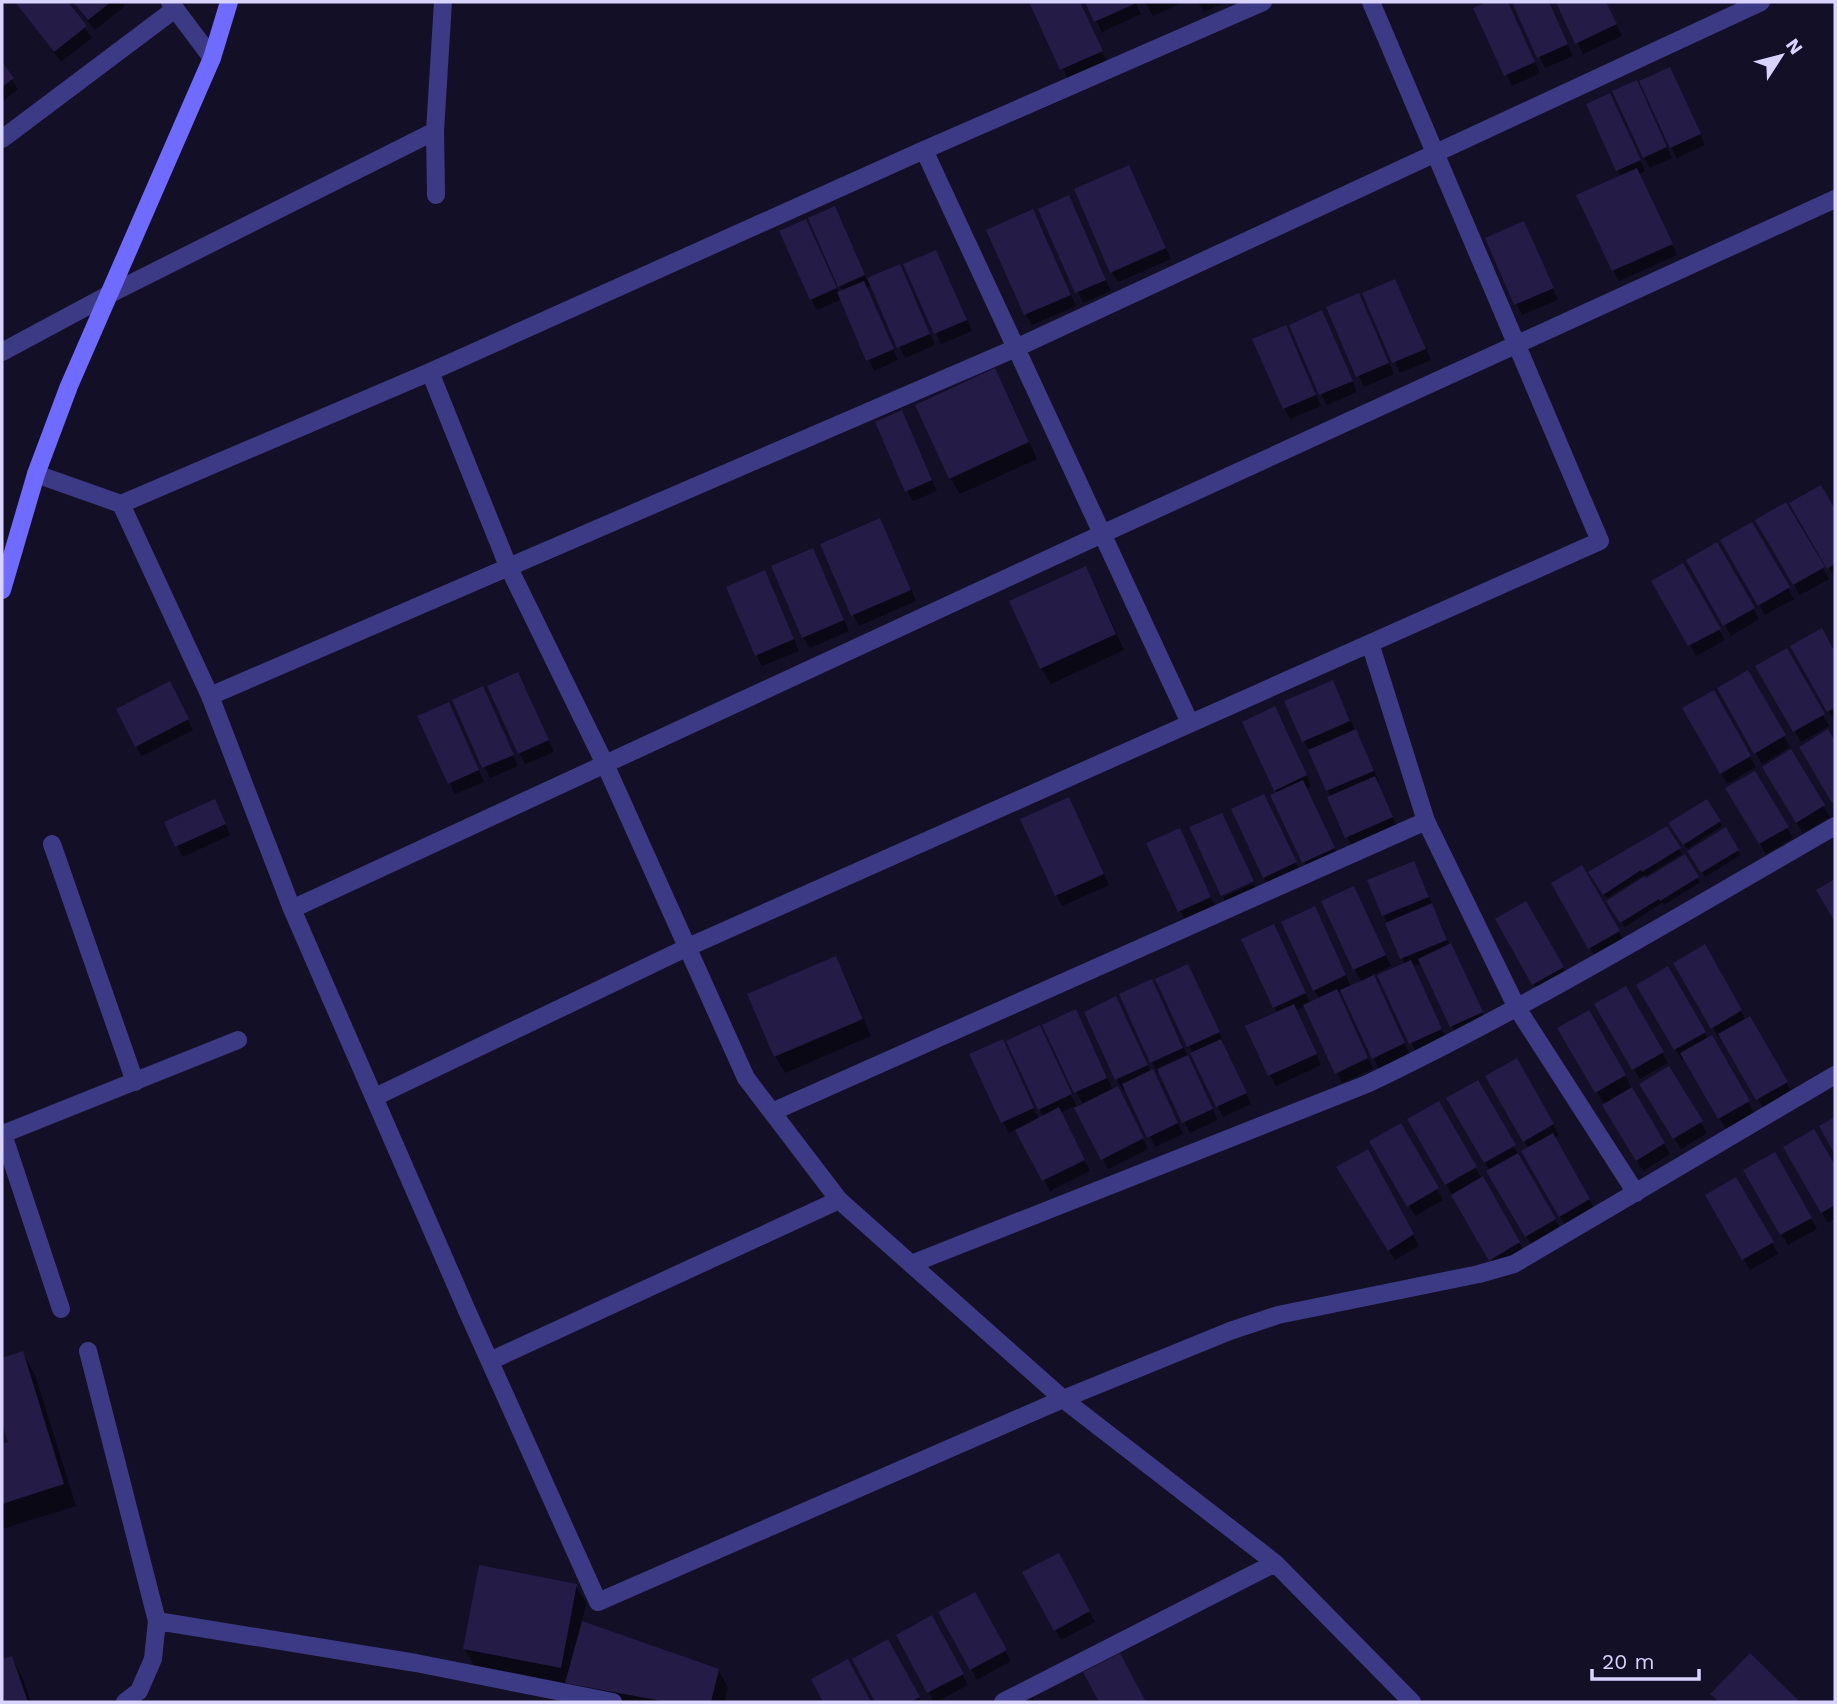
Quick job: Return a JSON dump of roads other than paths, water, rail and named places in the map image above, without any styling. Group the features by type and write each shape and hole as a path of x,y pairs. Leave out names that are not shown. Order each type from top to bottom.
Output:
{"street":[{"path":"2,590 36,474 69,386 212,58 229,2"},
{"path":"436,195 435,131 443,2"},
{"path":"36,474 121,504 430,372 923,150 1263,2"},
{"path":"375,1097 687,948 1600,541 1371,2"},
{"path":"210,696 1016,348 1761,2"},
{"path":"2,139 172,6 212,58"},
{"path":"2,352 110,294 435,131"},
{"path":"923,150 1190,723"},
{"path":"292,909 1835,199"},
{"path":"430,372 508,566 604,764 746,1078 839,1200 1063,1399 1275,1563 1412,1702"},
{"path":"121,504 210,696 292,909 468,1313 598,1602 1063,1399 1230,1331 1278,1315 1479,1274 1514,1264 1835,1075"},
{"path":"1370,643 1426,821 1517,1008 1636,1193"},
{"path":"772,1112 1426,821"},
{"path":"911,1264 1367,1084 1517,1008 1835,826"},
{"path":"52,844 135,1082"},
{"path":"61,1309 3,1133 238,1040"},
{"path":"490,1361 839,1200"},
{"path":"88,1351 157,1621 153,1659 139,1691 125,1702"},
{"path":"1003,1702 1275,1563"},
{"path":"157,1621 416,1663 613,1702"}]}
